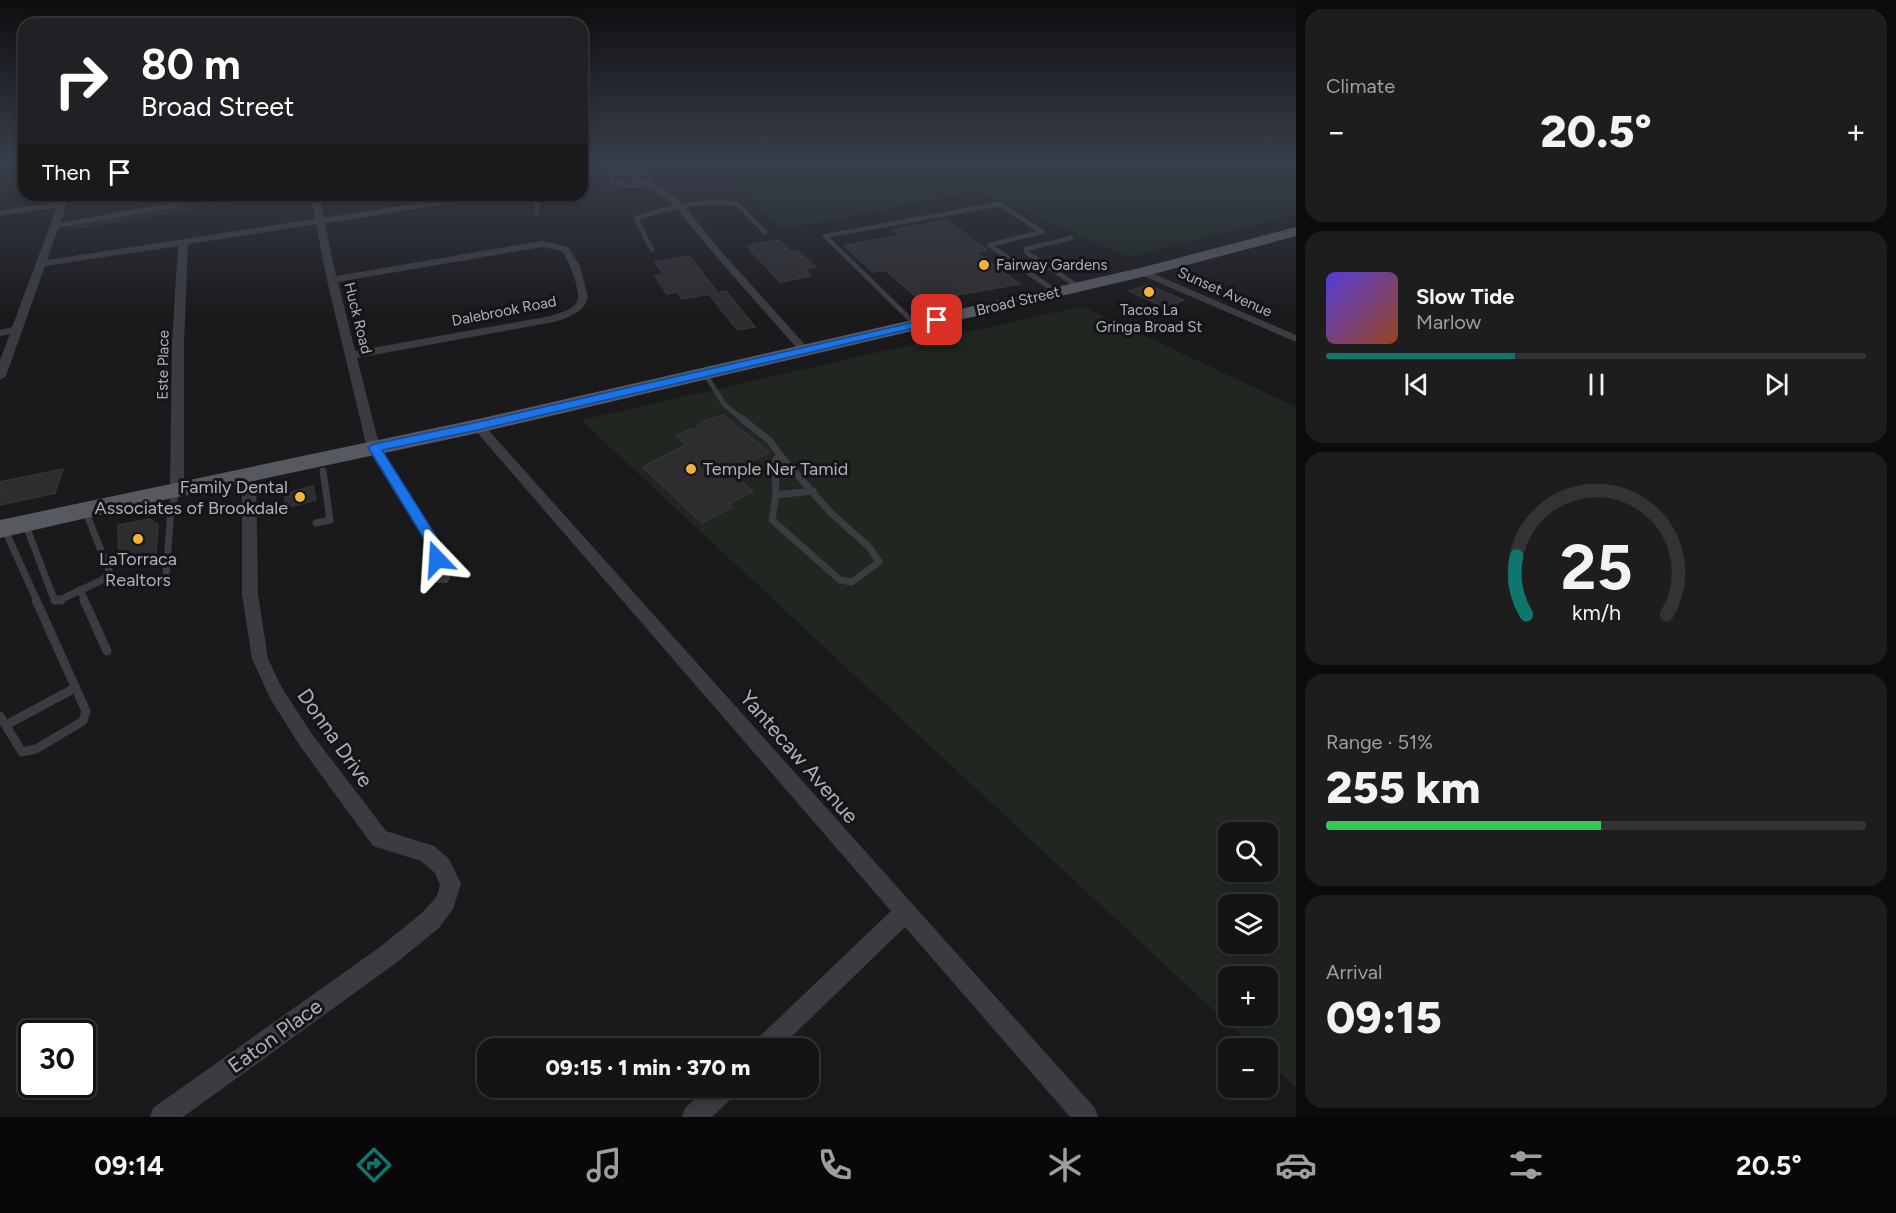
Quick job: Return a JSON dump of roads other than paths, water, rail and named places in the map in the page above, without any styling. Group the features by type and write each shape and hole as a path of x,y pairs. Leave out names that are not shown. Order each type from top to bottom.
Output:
{"main road":[{"name":"Broad Street","path":"2,529 177,489 478,426 805,351 1142,272 1296,231"}],"street":[{"path":"0,376 60,212"},
{"name":"Huck Road","path":"318,212 374,447 431,539 442,579"},
{"path":"41,264 373,212"},
{"path":"684,212 805,351"},
{"name":"Este Place","path":"177,489 178,342 183,241"},
{"name":"Dalebrook Road","path":"333,280 542,244 558,246 568,253 584,291 582,302 577,307 554,319 351,355"},
{"name":"Sunset Avenue","path":"1142,272 1296,339"},
{"path":"0,333 16,330"},
{"name":"Yantecaw Avenue","path":"478,426 1086,1117"},
{"name":"Donna Drive","path":"249,474 250,594 260,659 276,693 306,740 380,839 427,853 442,866 451,884 446,902 431,920 388,955"},
{"path":"774,1038 905,912"},
{"name":"Eaton Place","path":"162,1117 388,955"},
{"path":"694,1117 714,1098"}],"lane":[{"path":"55,226 133,212"},
{"path":"652,250 636,218 662,212"},
{"path":"745,212 765,232"},
{"path":"916,325 825,236 956,212"},
{"path":"1012,212 1042,232 988,245 1057,292"},
{"path":"1071,238 1026,249 1027,253 1079,287"},
{"path":"705,374 724,404 770,441 830,512 869,548 879,562 852,582 840,580 772,520 776,495 775,461 780,455"},
{"path":"316,523 330,520 323,471"},
{"path":"166,575 171,509 177,489"},
{"path":"776,495 813,491"},
{"path":"25,524 55,600 60,600 102,580 110,573 110,568 85,510"},
{"path":"0,716 22,752 36,748 83,721 86,711 2,529"},
{"path":"80,590 107,651"},
{"path":"6,725 75,688"}],"place":[{"name":"Fairway Gardens","path":"984,265"},
{"name":"Tacos La Gringa Broad St","path":"1149,292"},
{"name":"Temple Ner Tamid","path":"691,469"},
{"name":"Family Dental Associates of Brookdale","path":"300,497"},
{"name":"LaTorraca Realtors","path":"138,539"}]}
